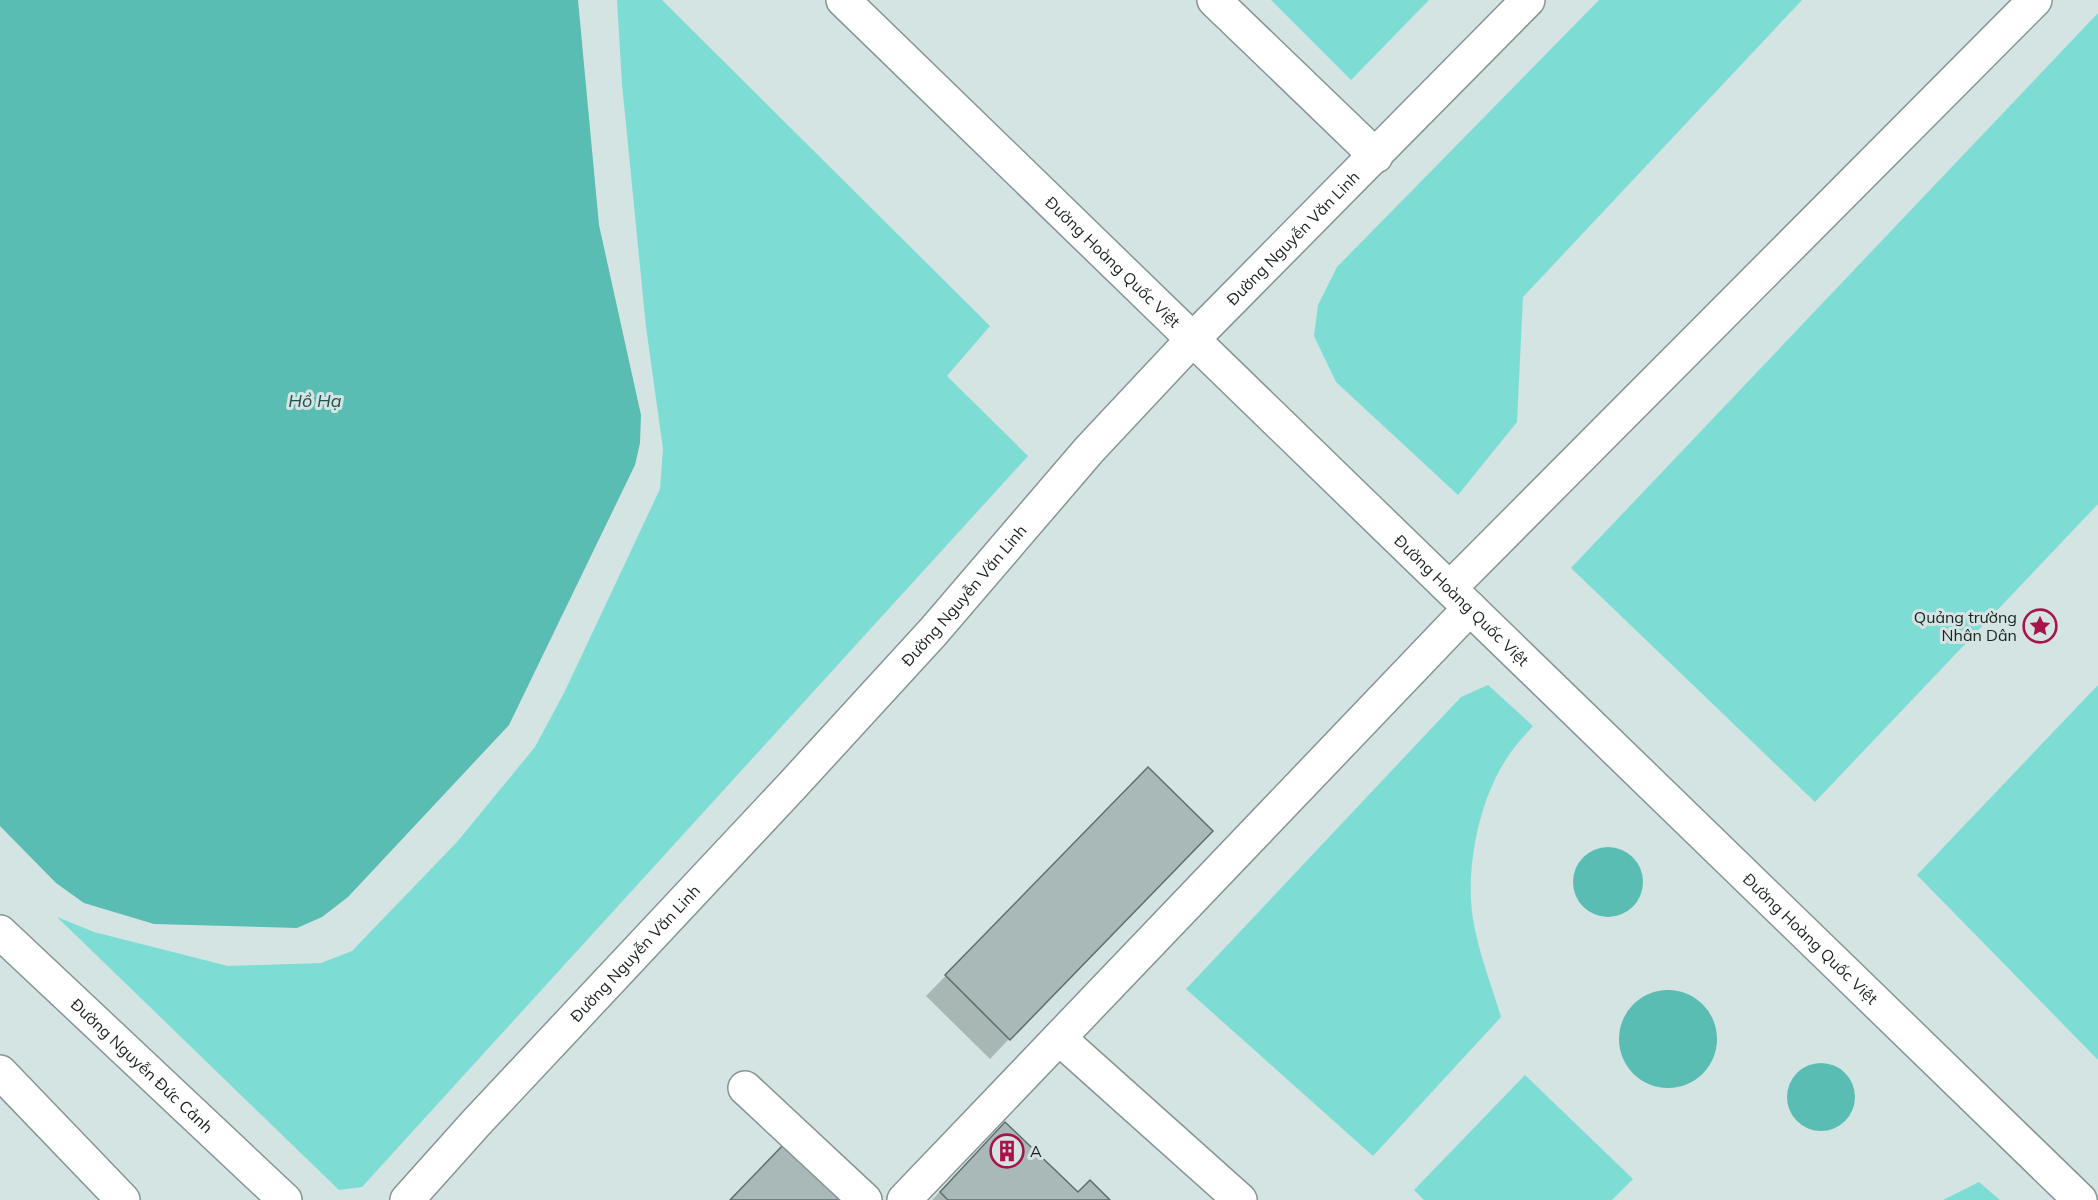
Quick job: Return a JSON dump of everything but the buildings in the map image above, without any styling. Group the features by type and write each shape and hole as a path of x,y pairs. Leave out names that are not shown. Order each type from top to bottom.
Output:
{"street":[{"name":"Đường Hoàng Quốc Việt","path":"843,0 2080,1200"},
{"path":"1214,0 1376,156"},
{"name":"Đường Nguyễn Văn Linh","path":"407,1200 933,632 1089,450 1193,339 1528,0"},
{"path":"904,1200 1059,1038 1460,598 2035,0"},
{"name":"Đường Nguyễn Đức Cảnh","path":"0,932 285,1200"},
{"path":"1059,1038 1240,1200"},
{"path":"0,1072 123,1200"},
{"path":"745,1088 865,1200"}],"shaded area":[{"path":"617,0 662,0 990,326 947,376 1028,456 362,1187 339,1190 57,917 94,932 228,966 321,963 352,951 457,842 535,747 565,691 660,489 663,449 646,327 622,84"},
{"path":"1271,0 1429,0 1351,80"},
{"path":"1599,0 1802,0 1523,297 1517,422 1458,495 1336,382 1314,336 1318,305 1337,267"},
{"path":"2098,13 2098,504 1815,802 1571,568"},
{"path":"1488,685 1533,726 1507,758 1497,775 1481,816 1472,861 1471,905 1474,925 1501,1017 1373,1156 1186,989 1461,697"},
{"path":"2098,685 2098,1060 1917,875"},
{"path":"1525,1075 1633,1179 1612,1200 1424,1200 1414,1190"},
{"path":"1979,1182 2000,1200 1943,1200"}],"water":[{"name":"Hồ Hạ","path":"0,0 578,0 599,225 641,415 640,443 635,465 509,725 348,897 322,917 297,928 154,924 84,903 56,883 0,826"},
{"path":"1615,847 1628,853 1637,862 1641,868 1643,882 1641,896 1633,907 1622,915 1601,917 1583,907 1575,896 1573,875 1583,857 1594,849"},
{"path":"1668,990 1687,993 1703,1004 1714,1020 1717,1039 1714,1058 1703,1074 1687,1085 1668,1088 1649,1085 1633,1074 1622,1058 1619,1039 1622,1020 1633,1004 1649,993"},
{"path":"1821,1063 1834,1065 1845,1073 1853,1084 1855,1097 1853,1110 1845,1121 1834,1129 1821,1131 1808,1129 1797,1121 1789,1110 1787,1097 1789,1084 1797,1073 1808,1065"}],"place":[{"name":"Quảng trường Nhân Dân","path":"2040,626"},
{"name":"A","path":"1007,1151"}]}
